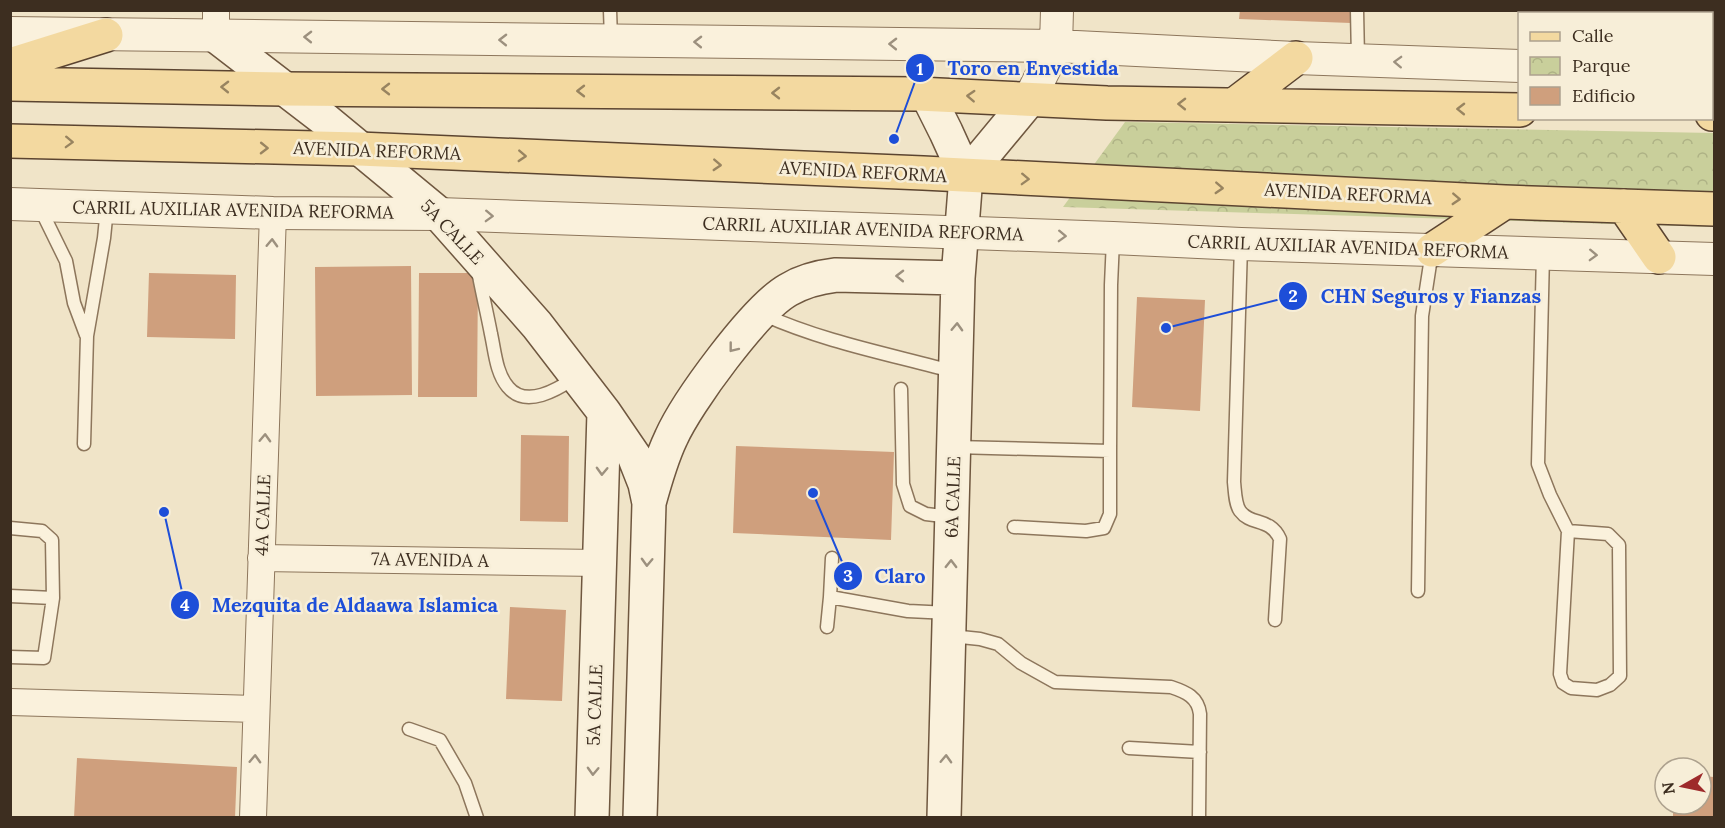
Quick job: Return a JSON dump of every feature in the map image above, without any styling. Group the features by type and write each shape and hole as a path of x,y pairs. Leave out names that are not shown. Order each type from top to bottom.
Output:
{"main road":[{"name":"5A CALLE","path":"216,23 284,88 439,214 537,325 604,412 637,462 649,503 640,818"},
{"path":"10,65 106,35"},
{"path":"1234,105 1296,58"},
{"path":"10,84 927,94 1029,100 1518,110"},
{"name":"6A CALLE","path":"927,94 966,176 958,278 944,818"},
{"path":"966,176 1029,100"},
{"name":"AVENIDA REFORMA","path":"10,141 359,149 1505,202 1714,209"},
{"path":"1432,250 1505,202"},
{"path":"1624,206 1659,257"},
{"name":"5A CALLE","path":"649,503 660,463 677,424 716,369 761,313 788,290 821,276 958,278"},
{"name":"5A CALLE","path":"592,818 604,412"}],"street":[{"path":"1029,100 1056,46 1058,10"},
{"path":"10,33 106,35 216,23 612,41 1056,46 1358,61 1518,66"},
{"name":"CARRIL AUXILIAR AVENIDA REFORMA","path":"24,204 273,213 439,214 1714,259"},
{"name":"4A CALLE","path":"253,818 273,213"},
{"name":"7A AVENIDA A","path":"261,558 599,562"},
{"path":"10,702 256,709"}],"lane":[{"path":"610,10 612,41"},
{"path":"1357,10 1358,61"},
{"path":"24,204 66,261 74,303 87,336"},
{"path":"84,444 87,336 107,207"},
{"path":"1014,527 1086,531 1104,528 1110,514 1113,237"},
{"path":"1241,244 1234,482 1236,501 1241,512 1250,519 1267,524 1276,531 1280,539 1275,620"},
{"path":"1418,591 1422,315 1432,250"},
{"path":"1543,254 1538,464 1568,531 1560,674 1563,683 1571,688 1597,690 1610,685 1620,676 1619,545 1608,534 1568,531"},
{"path":"475,255 499,369 509,388 522,395 538,396 557,390 576,377"},
{"path":"761,313 795,329 849,346 956,372"},
{"path":"902,389 903,484 910,506 926,514 952,517"},
{"path":"954,447 990,446 1110,452"},
{"path":"10,528 42,531 52,540 53,598 44,658 10,657"},
{"path":"827,627 832,558"},
{"path":"10,596 53,598"},
{"path":"830,597 908,611 950,624 981,639 998,644 1021,663 1055,682 1171,687 1187,692 1199,705 1199,818"},
{"path":"409,729 440,740 465,783 477,818"},
{"path":"1129,748 1200,752"}],"green space":[{"path":"1125,122 1714,133 1714,227 1063,207"}],"building":[{"path":"1240,10 1351,10 1351,23 1239,19"},
{"path":"411,266 412,395 316,396 315,267"},
{"path":"149,273 236,275 235,339 147,337"},
{"path":"419,273 478,273 477,397 418,397"},
{"path":"1137,297 1205,300 1200,411 1132,407"},
{"path":"521,435 569,436 568,522 520,521"},
{"path":"736,446 894,452 891,540 733,533"},
{"path":"510,607 566,610 562,701 506,699"},
{"path":"77,758 237,767 235,818 74,818"},
{"path":"1714,777 1714,818 1673,818 1673,816 1713,816"}],"place":[{"name":"Toro en Envestida","path":"894,139"},
{"name":"CHN Seguros y Fianzas","path":"1166,328"},
{"name":"Claro","path":"813,493"},
{"name":"Mezquita de Aldaawa Islamica","path":"164,512"}]}
